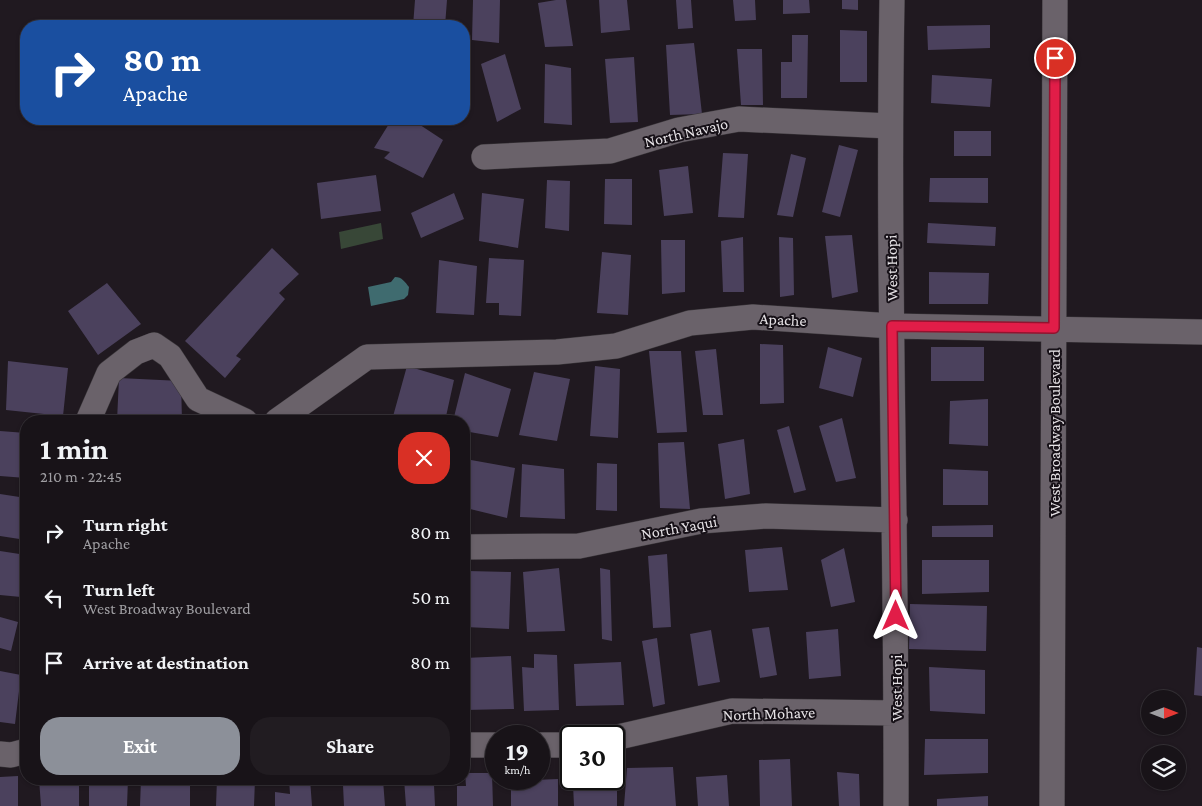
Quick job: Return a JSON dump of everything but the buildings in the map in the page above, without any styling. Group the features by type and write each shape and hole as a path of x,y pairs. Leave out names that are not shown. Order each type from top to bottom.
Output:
{"street":[{"name":"West Hopi","path":"892,0 890,126 895,520 896,806"},
{"name":"West Broadway Boulevard","path":"1052,806 1055,0"},
{"name":"North Navajo","path":"484,157 610,151 679,130 739,119 890,126"},
{"name":"Apache","path":"285,415 367,357 557,352 616,346 690,323 752,317 892,326 1202,332"},
{"path":"91,415 110,373 136,352 154,345 170,356 198,398 233,415"},
{"name":"North Yaqui","path":"470,547 578,546 701,521 766,516 895,520"},
{"name":"North Mohave","path":"625,735 732,711 896,713"},
{"path":"470,745 485,745"},
{"path":"0,754 12,756 20,753"}],"green space":[{"path":"381,223 383,239 341,249 339,232"}],"water":[{"path":"395,277 401,279 409,287 408,295 404,299 371,306 368,287 391,282"}],"route":[{"path":"896,616 892,326 1054,328 1055,58"}]}
